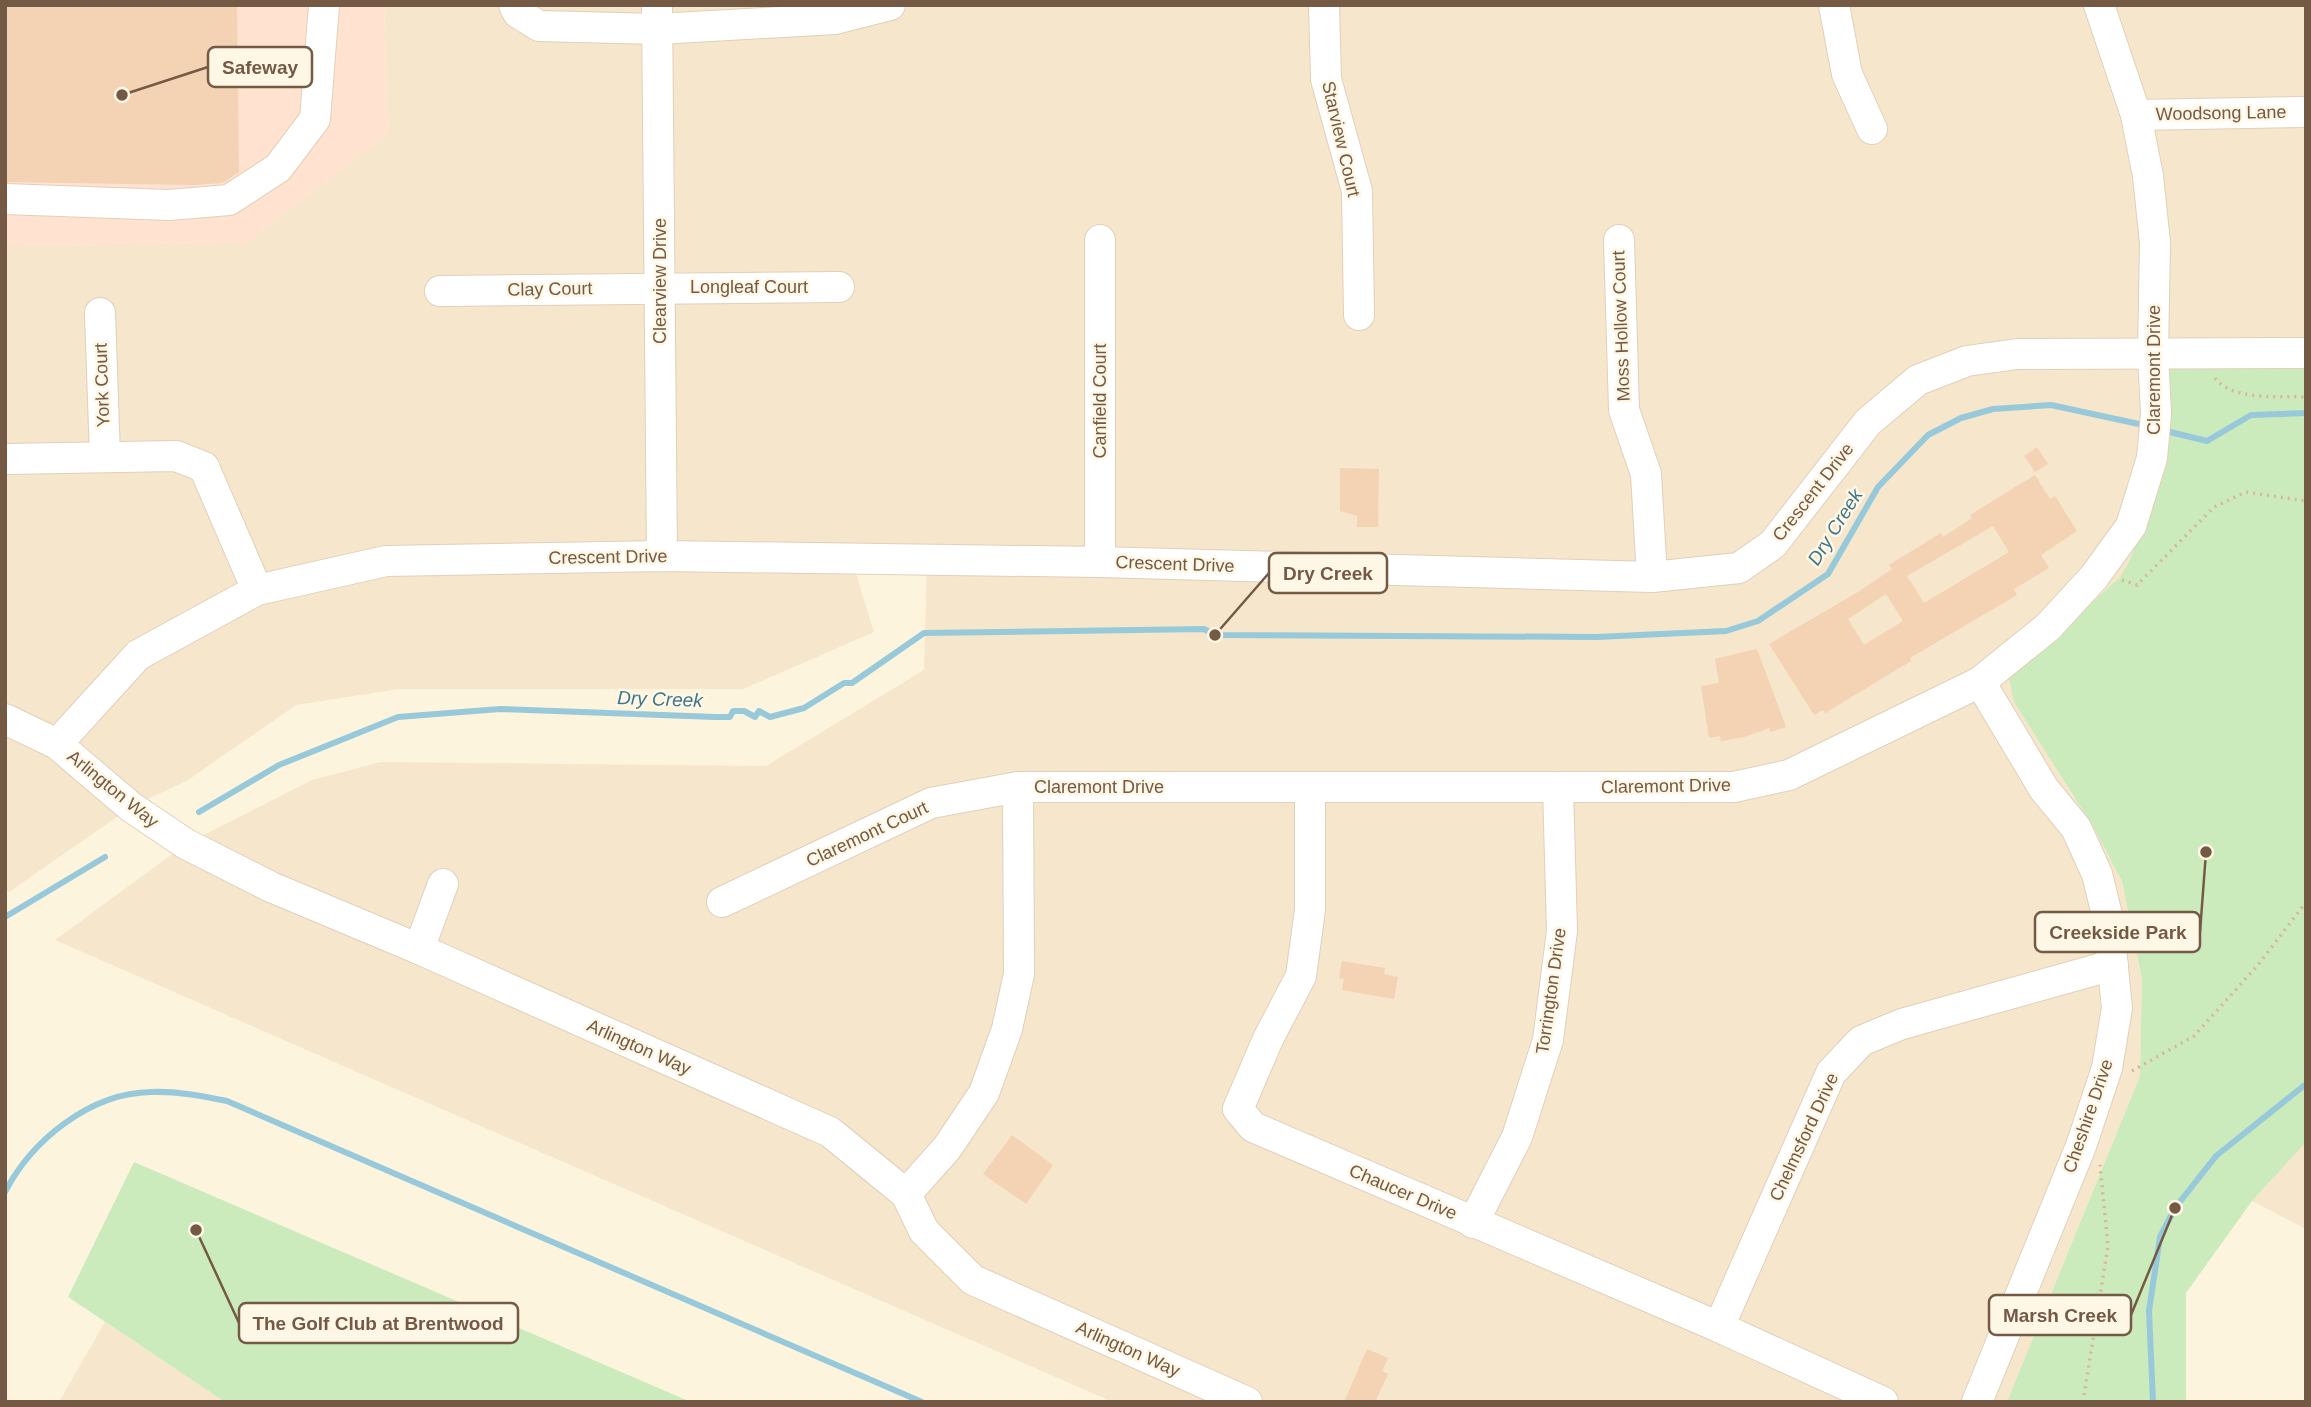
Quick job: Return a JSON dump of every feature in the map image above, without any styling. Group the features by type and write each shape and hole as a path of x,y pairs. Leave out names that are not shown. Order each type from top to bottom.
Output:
{"street":[{"path":"5,199 169,205 229,200 278,168 315,119 324,5"},
{"path":"514,5 518,13 539,26 658,17 834,12 890,5"},
{"name":"Starview Court","path":"1324,5 1326,79 1357,191 1359,315"},
{"path":"1834,5 1847,74 1871,129"},
{"name":"Claremont Drive","path":"906,1194 947,1148 984,1093 1007,1029 1019,974 1018,787 1734,787 1789,775 1980,682 2048,627 2101,568 2131,526 2152,458 2156,414 2153,355 2155,243 2148,176 2136,115 2099,5"},
{"name":"Clearview Drive","path":"658,17 663,556"},
{"name":"Woodsong Lane","path":"2136,115 2306,112"},
{"name":"Canfield Court","path":"1100,240 1100,562"},
{"name":"Moss Hollow Court","path":"1619,240 1623,410 1646,474 1652,577"},
{"name":"Longleaf Court","path":"660,287 839,287"},
{"name":"Clay Court","path":"440,291 660,287"},
{"name":"York Court","path":"100,313 105,457"},
{"name":"Crescent Drive","path":"57,744 138,654 257,590 386,561 663,556 1100,562 1652,577 1739,568 1773,544 1868,422 1918,380 1967,361 2017,354 2197,356 2306,353"},
{"path":"5,459 176,456 204,467 257,590"},
{"name":"Cheshire Drive","path":"1977,1402 2081,1146 2108,1068 2117,1009 2108,919 2097,874 2076,828 2044,789 1980,682"},
{"name":"Arlington Way","path":"5,719 57,744 131,807 186,844 271,887 419,949 830,1132 906,1194 924,1231 973,1280 1247,1402"},
{"name":"Claremont Court","path":"722,902 931,803 1018,787"},
{"name":"Chaucer Drive","path":"1310,787 1310,910 1301,976 1268,1039 1238,1109 1252,1127 1719,1327 1884,1402"},
{"name":"Torrington Drive","path":"1473,1223 1517,1137 1548,1040 1562,930 1558,788"},
{"path":"419,949 443,884"},
{"name":"Chelmsford Drive","path":"1719,1327 1831,1073 1861,1041 1902,1024 2113,965"}],"path":[{"path":"2197,356 2221,386 2258,396 2306,397"},
{"path":"2101,568 2130,585 2137,585 2214,508 2246,492 2306,501"},
{"path":"2126,1074 2194,1037 2259,965 2306,902"},
{"path":"2082,1402 2108,1246 2098,1154"}],"shaded area":[{"path":"5,5 384,5 388,134 246,243 5,245"},
{"path":"384,5 2306,5 2306,364 2164,361 2167,464 2128,564 2119,578 2091,823 2122,881 2142,979 2140,1076 2007,1402 1113,1402 55,940 186,844 312,780 381,762 766,766 924,670 927,559 851,558 874,632 743,689 399,689 296,705 188,780 131,807 9,892 5,888 5,245 246,243 388,134"},
{"path":"2306,1142 2306,1229 2252,1201"},
{"path":"105,1322 225,1402 59,1402"}],"green space":[{"path":"2164,360 2306,364 2306,1142 2252,1201 2186,1293 2186,1402 2007,1402 2140,1076 2142,979 2122,881 2091,823 2014,702 2009,679 2119,578 2128,564 2167,464"},
{"path":"134,1162 691,1402 225,1402 68,1297"}],"building":[{"path":"5,5 237,5 239,172 223,183 194,185 5,182"},
{"path":"2037,447 2048,464 2035,472 2024,456"},
{"path":"1340,468 1379,469 1378,527 1357,527 1357,516 1340,511"},
{"path":"2035,475 2050,499 2055,496 2077,531 2041,555 2049,568 2014,589 2017,595 1910,658 1911,661 1825,713 1823,710 1814,715 1769,644 1858,592 1892,569 1889,565 1941,533 1943,537 1972,518 1970,515","holes":["1993,526 2009,552 1924,603 1907,576","1886,594 1903,621 1864,645 1848,619"]},
{"path":"1757,649 1786,727 1771,732 1769,728 1744,737 1721,741 1720,736 1709,738 1701,686 1719,683 1715,659"},
{"path":"1342,961 1385,968 1384,974 1398,977 1394,999 1342,990 1344,979 1339,978"},
{"path":"1012,1135 1053,1165 1026,1204 983,1174"},
{"path":"1367,1349 1388,1358 1382,1371 1388,1374 1375,1402 1344,1402"}],"waterway":[{"name":"Dry Creek","path":"199,812 279,765 398,717 500,709 715,717 730,717 733,711 744,711 755,717 759,711 770,717 804,708 844,683 852,683 924,633 1204,629 1215,635 1597,637 1726,631 1758,621 1828,574 1878,487 1928,435 1961,418 1993,409 2051,405 2148,426"},
{"name":"Dry Creek","path":"2162,430 2207,441 2251,415 2306,413"},
{"name":"Dry Creek","path":"5,917 105,857"},
{"path":"2153,1402 2149,1311 2160,1237 2175,1208 2216,1156 2306,1084"},
{"path":"5,1192 17,1173 47,1138 85,1110 106,1101 128,1094 151,1092 189,1094 227,1101 922,1402"}],"place":[{"name":"Safeway","path":"122,95"},
{"name":"Dry Creek","path":"1215,635"},
{"name":"Creekside Park","path":"2206,852"},
{"name":"Marsh Creek","path":"2175,1208"},
{"name":"The Golf Club at Brentwood","path":"196,1230"}]}
